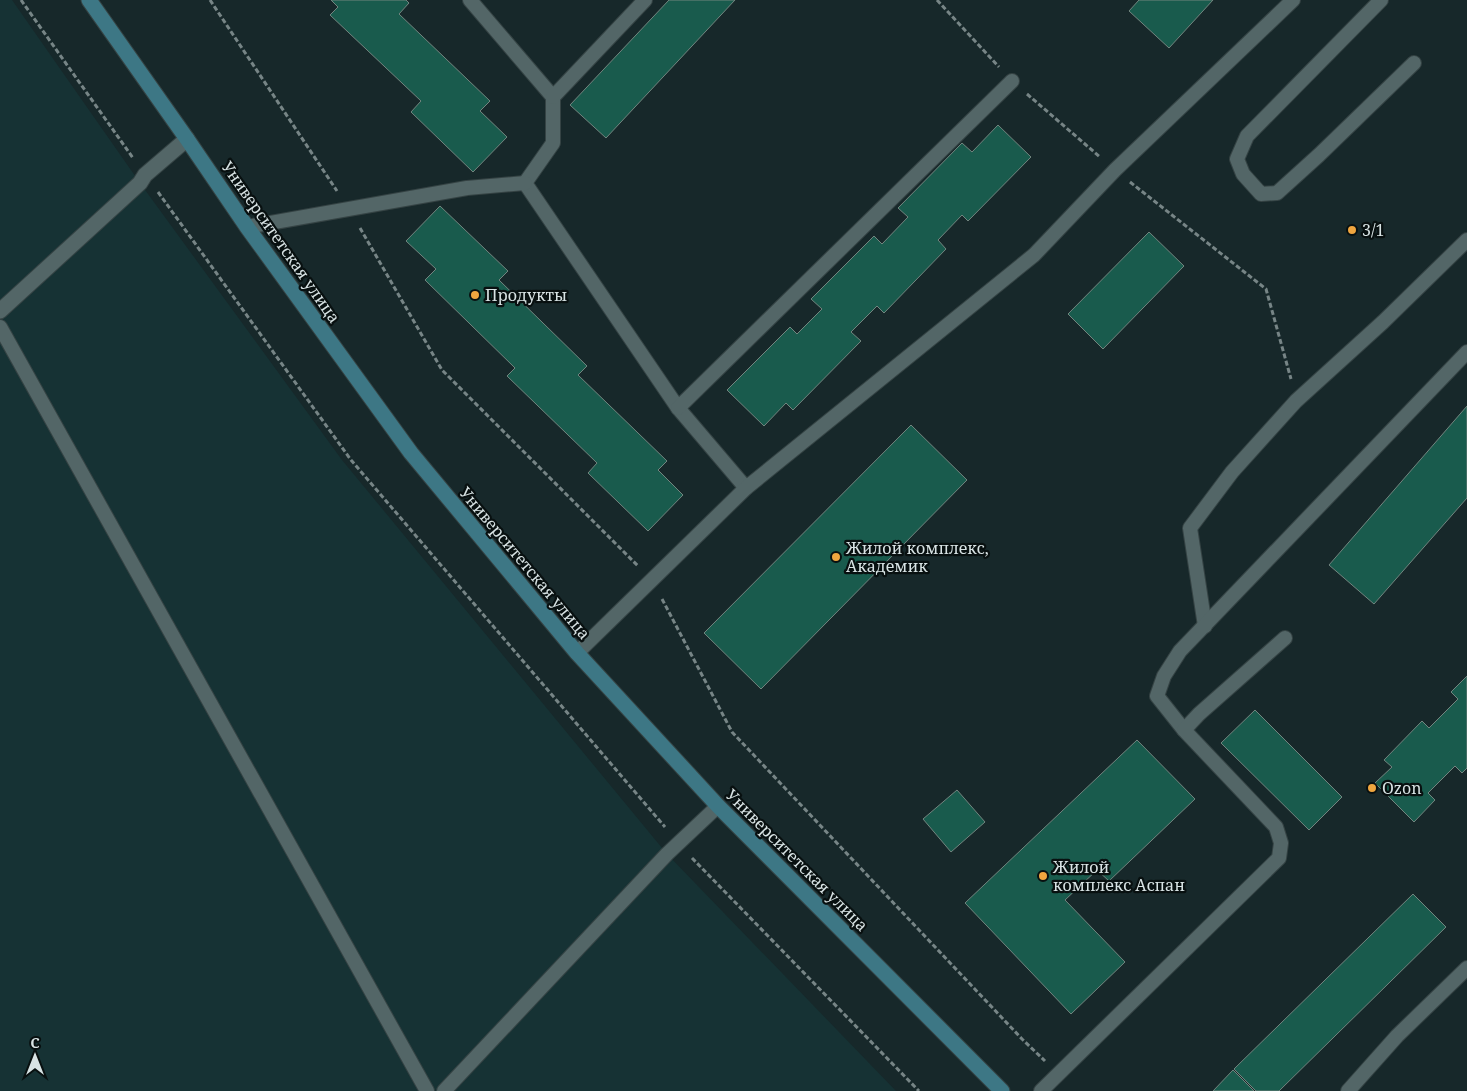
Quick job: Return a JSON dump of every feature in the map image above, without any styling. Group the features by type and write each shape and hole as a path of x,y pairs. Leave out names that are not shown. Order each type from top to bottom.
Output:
{"main road":[{"name":"Университетская улица","path":"89,0 187,138 247,227 411,453 577,653 718,806 1002,1091"}],"street":[{"path":"0,311 187,138"}],"lane":[{"path":"470,0 553,97 553,143 525,183"},
{"path":"553,97 645,0"},
{"path":"577,653 746,488 1034,255 1115,170 1293,0"},
{"path":"1381,0 1247,136 1237,160 1243,174 1261,194 1277,193 1414,63"},
{"path":"678,408 1012,81"},
{"path":"247,227 467,188 525,183"},
{"path":"525,183 678,408 746,488"},
{"path":"1205,626 1190,528 1232,472 1296,401 1467,240"},
{"path":"0,327 427,1091"},
{"path":"1041,1091 1280,858 1281,843 1276,827 1184,730 1157,696 1164,676 1180,651 1467,352"},
{"path":"1184,730 1199,714 1285,638"},
{"path":"444,1091 678,843 718,806"},
{"path":"1348,1091 1397,1036 1467,968"}],"path":[{"path":"21,0 351,460 678,843 919,1091"},
{"path":"210,0 349,209 442,370 652,580 732,732 1022,1039 1058,1074"},
{"path":"1115,170 1266,289 1296,401"}],"shaded area":[{"path":"0,0 12,0 140,183 342,460 667,854 896,1091 0,1091"}],"building":[{"path":"331,0 406,0 409,3 399,14 490,101 480,111 507,137 473,172 411,112 421,101 330,15 338,7"},
{"path":"669,0 735,0 606,138 570,105"},
{"path":"1139,0 1213,0 1169,48 1129,11"},
{"path":"998,125 1031,157 968,221 962,215 938,240 946,249 884,313 877,306 851,332 861,341 793,410 786,403 764,426 727,390 790,327 797,334 822,309 811,299 874,236 882,244 908,217 898,208 962,143 972,152"},
{"path":"440,206 508,271 499,280 587,366 578,375 667,461 658,470 683,495 648,531 588,473 597,463 507,376 515,368 425,280 436,269 406,241"},
{"path":"1149,232 1184,266 1103,349 1068,314"},
{"path":"1467,406 1467,498 1374,604 1329,565"},
{"name":"Жилой комплекс, Академик","path":"911,425 967,480 761,689 704,633"},
{"path":"1467,676 1467,768 1462,773 1455,766 1428,793 1435,800 1414,822 1375,783 1392,767 1384,760 1422,721 1429,728 1458,699 1451,692"},
{"path":"1255,710 1342,797 1309,830 1221,743"},
{"name":"Жилой комплекс Аспан","path":"1137,740 1195,799 1109,881 1097,870 1065,900 1125,962 1071,1014 965,903"},
{"path":"957,790 985,822 951,852 923,819"},
{"path":"1413,894 1446,927 1279,1091 1256,1091 1234,1069"},
{"path":"1233,1070 1254,1091 1213,1091"}],"place":[{"name":"3/1","path":"1352,230"},
{"name":"Продукты","path":"475,295"},
{"name":"Жилой комплекс, Академик","path":"836,557"},
{"name":"Ozon","path":"1372,788"},
{"name":"Жилой комплекс Аспан","path":"1043,876"}]}
